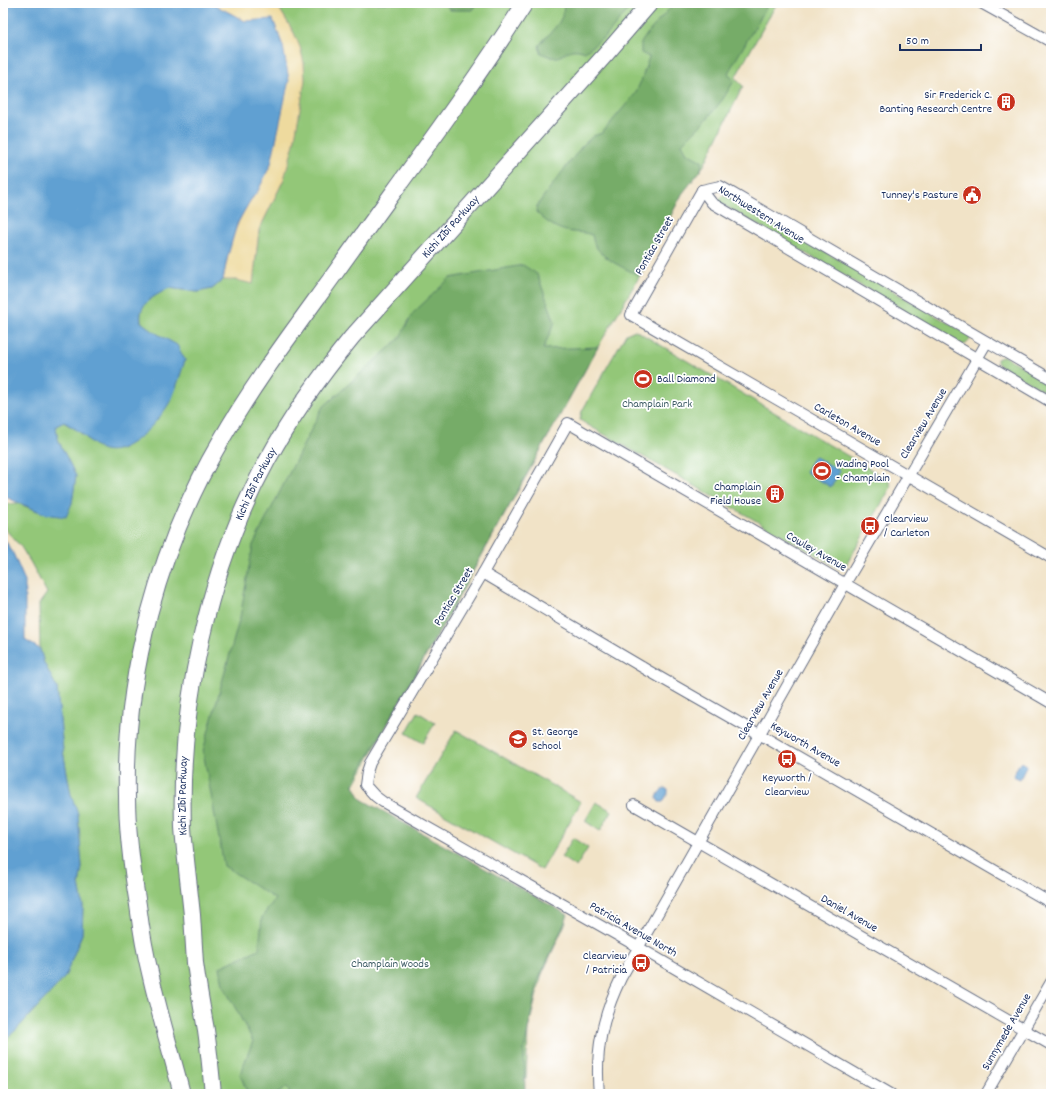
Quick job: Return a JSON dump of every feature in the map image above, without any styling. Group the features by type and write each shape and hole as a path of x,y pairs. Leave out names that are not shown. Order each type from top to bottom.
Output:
{"highway":[{"path":"182,1094 150,974 131,862 128,824 126,774 132,708 143,640 155,595 175,534 187,506 218,444 258,381 481,69 525,3"},
{"name":"Kichi Zībī Parkway","path":"213,1094 196,963 183,826 183,787 186,725 197,657 203,629 227,551 257,479 282,434 313,387 352,337 650,3"}],"street":[{"path":"981,3 1051,42"},
{"name":"Northwestern Avenue","path":"1051,379 720,186 702,190 712,203 1051,402"},
{"name":"Pontiac Street","path":"631,315 702,190"},
{"name":"Carleton Avenue","path":"631,315 1051,558"},
{"name":"Clearview Avenue","path":"598,1094 597,1062 602,1027 615,989 845,584 987,342"},
{"name":"Pontiac Street","path":"365,784 370,763 483,573 568,423"},
{"name":"Cowley Avenue","path":"568,423 1051,703"},
{"name":"Keyworth Avenue","path":"483,573 647,670 1051,903"},
{"name":"Patricia Avenue North","path":"365,784 375,796 383,802 638,947 891,1094"},
{"name":"Daniel Avenue","path":"634,805 1051,1045"},
{"name":"Sunnymede Avenue","path":"986,1094 1051,982"}],"green space":[{"path":"276,3 777,3 735,78 743,86 703,167 690,180 682,194 639,277 598,347 348,796 566,922 542,974 528,1030 526,1079 518,1082 520,1094 277,1094 281,1091 240,1074 248,1094 3,1094 3,1041 16,1030 65,976 82,934 83,906 79,884 82,867 78,814 71,795 63,751 57,688 44,663 40,649 39,604 47,593 21,547 5,529 3,524 3,505 17,503 45,514 72,503 76,476 59,442 56,426 63,422 77,430 92,443 120,450 143,434 171,399 185,360 176,345 154,332 141,322 142,309 148,300 169,288 197,292 212,289 223,280 230,279 253,283 259,230 284,179 294,33"},
{"path":"445,3 477,3 472,10 450,10"},
{"path":"563,3 634,3 607,35 585,52 574,50 560,56 551,57 541,53 539,46 560,21"},
{"path":"674,3 769,3 728,73 734,81 723,99 706,120 682,144 687,153 702,161 701,170 682,194 640,276 603,255 594,244 592,235 557,228 536,212 537,206 543,197 582,146 593,136 602,133 635,94 649,57 641,53 641,43"},
{"path":"725,194 969,335 970,340 966,344 962,345 720,203 718,200"},
{"name":"Champlain Woods","path":"523,265 537,274 555,322 543,349 598,347 353,783 361,799 568,915 538,981 524,1050 525,1094 290,1094 287,1087 277,1094 248,1094 240,1074 253,1041 223,985 220,967 259,949 262,917 275,899 224,866 203,751 240,617 253,545 322,408 399,339 413,313 450,278"},
{"name":"Champlain Park","path":"635,330 890,482 891,487 845,567 839,568 580,420 582,411 626,334"},
{"path":"1004,356 1051,383 1051,395 999,365 997,359"},
{"path":"418,712 435,723 423,743 406,733"},
{"path":"456,730 581,802 542,870 416,798"},
{"path":"596,802 612,811 600,831 585,821"},
{"path":"573,838 588,848 576,867 561,857"}],"sand":[{"path":"211,3 276,3 294,33 300,47 304,63 305,80 294,144 284,179 259,230 253,284 236,280 223,280 234,233 244,211 258,191 245,21"}],"water":[{"path":"3,3 211,3 245,21 273,19 283,46 289,80 271,164 258,191 250,201 237,224 227,259 223,280 212,289 197,292 169,288 148,301 142,310 141,322 154,332 177,345 185,360 172,398 161,415 144,434 134,442 113,451 100,449 80,432 64,422 56,426 59,442 76,476 72,503 66,517 45,514 3,496"},
{"name":"Wading Pool - Champlain","path":"814,456 840,471 831,487 805,472"},
{"path":"3,537 13,553 25,581 25,640 40,649 44,663 57,688 63,751 71,795 78,814 82,867 79,884 83,906 82,934 65,977 16,1030 3,1041"},
{"path":"1020,762 1027,765 1020,779 1013,776"},
{"path":"665,788 668,790 668,793 663,802 659,802 657,799 658,796"}],"place":[{"name":"Sir Frederick C. Banting Research Centre","path":"1006,102"},
{"name":"Tunney's Pasture","path":"972,195"},
{"name":"Ball Diamond","path":"643,379"},
{"name":"Wading Pool - Champlain","path":"822,471"},
{"name":"Champlain Field House","path":"775,494"},
{"name":"Clearview / Carleton","path":"870,526"},
{"name":"St. George School","path":"518,739"},
{"name":"Keyworth / Clearview","path":"787,759"},
{"name":"Clearview / Patricia","path":"641,963"}]}
